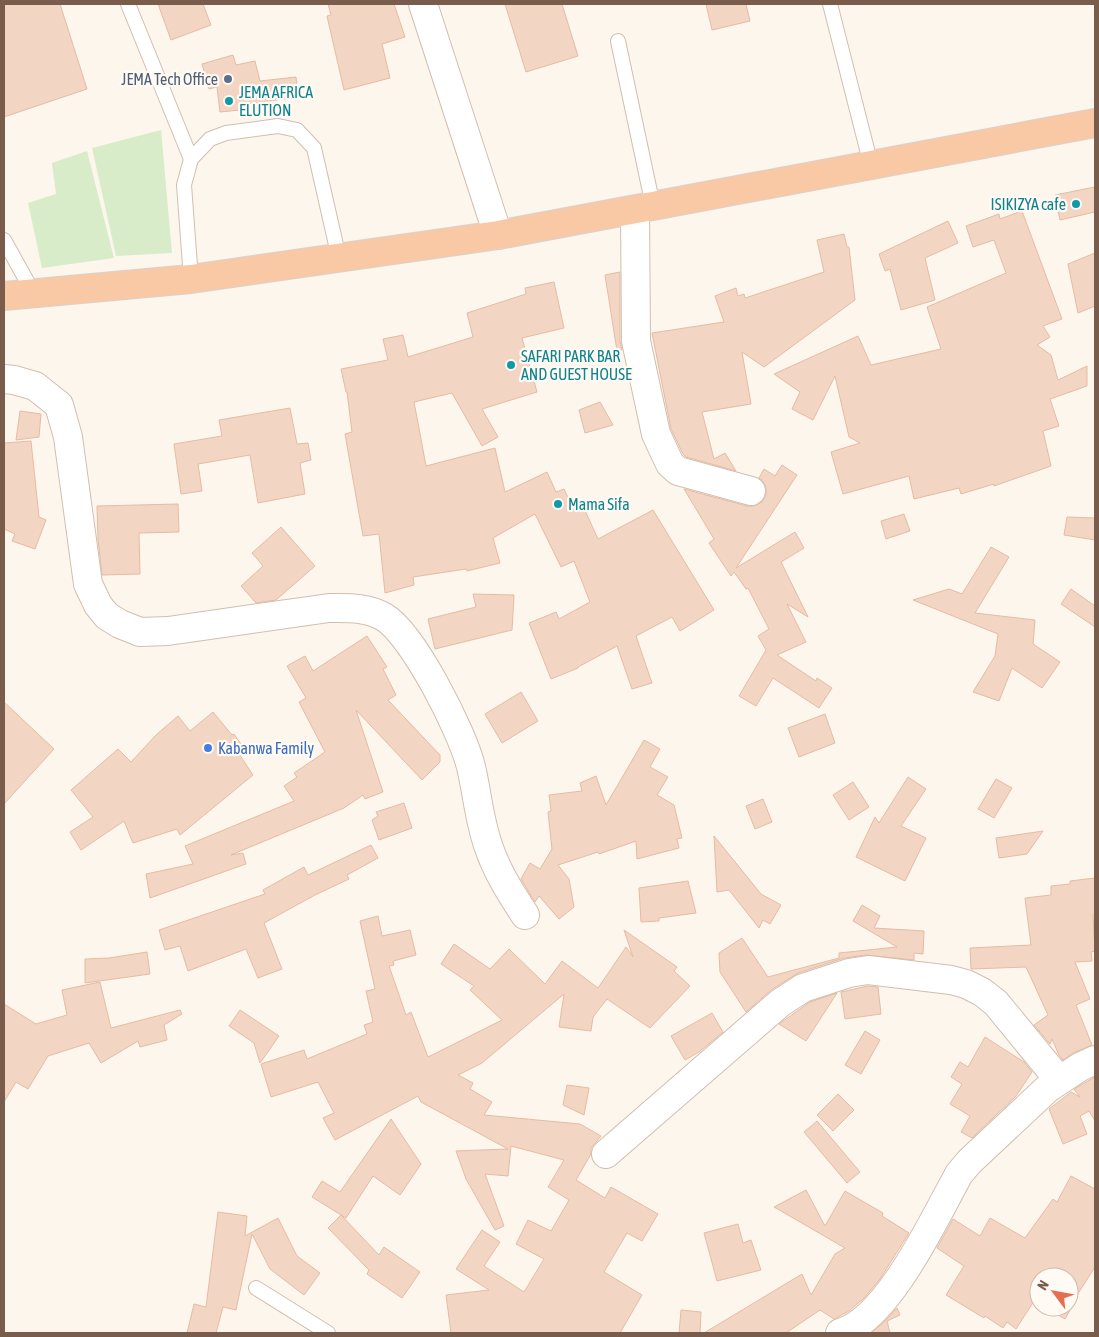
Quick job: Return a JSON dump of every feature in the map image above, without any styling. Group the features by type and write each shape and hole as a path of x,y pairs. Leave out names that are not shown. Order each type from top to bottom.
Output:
{"highway":[{"path":"4,296 191,279 498,235 1095,123"}],"street":[{"path":"423,4 498,235"},
{"path":"644,208 636,341 656,434 670,464 678,471 751,491"},
{"path":"4,379 35,386 48,394 59,405 68,437 88,584 98,604 107,616 120,624 140,632 168,632 329,608 354,608 370,610 386,618 400,630 415,651 448,710 459,734 471,766 477,802 488,845 504,883 525,915"},
{"path":"606,1154 780,1003 803,988 849,973 868,970 951,980 966,984 982,992 996,1003 1060,1080"},
{"path":"840,1333 849,1331 887,1297 900,1278 959,1174 969,1162 1040,1095 1060,1080 1095,1060"}],"lane":[{"path":"128,4 190,159"},
{"path":"830,4 871,165"},
{"path":"618,41 644,208"},
{"path":"191,279 184,185 190,159 210,139 226,133 278,126 297,130 314,148 340,258"},
{"path":"4,240 34,294"},
{"path":"256,1288 328,1333"}],"green space":[{"path":"161,130 172,253 116,256 92,148"},
{"path":"87,151 114,258 42,268 28,203 56,194 52,163"}],"building":[{"path":"4,4 60,4 87,89 4,117"},
{"path":"158,4 203,4 211,25 171,40"},
{"path":"328,4 394,4 405,37 382,44 390,78 344,90 327,16 331,15"},
{"path":"505,4 562,4 578,56 526,72"},
{"path":"706,4 746,4 750,21 712,30"},
{"path":"233,55 236,65 255,61 260,81 296,77 298,97 239,105 240,110 220,112 217,87 209,89 202,64"},
{"name":"ISIKIZYA cafe","path":"1095,187 1095,212 1060,220 1055,195"},
{"path":"1022,211 1062,319 1043,326 1050,337 1037,345 1051,355 1058,380 1087,366 1087,386 1050,399 1059,426 1043,431 1051,466 994,486 994,484 961,494 959,488 914,499 909,476 843,494 831,452 860,443 849,437 835,376 813,420 792,409 800,392 774,374 858,336 871,365 941,349 927,307 1006,273 994,240 973,247 966,226 999,214 1000,219"},
{"path":"948,221 958,243 925,258 935,300 901,310 890,269 885,271 879,254"},
{"path":"844,234 847,247 849,247 855,300 764,367 742,352 751,404 702,412 714,459 725,453 736,471 686,457 671,429 652,333 724,322 715,296 736,288 738,296 744,294 745,298 824,272 817,240"},
{"path":"1095,253 1095,306 1078,313 1068,264"},
{"path":"620,272 620,341 622,350 617,351 605,275"},
{"path":"554,282 564,328 522,338 537,392 482,409 498,437 482,446 452,393 414,402 426,466 495,448 505,492 547,472 556,492 564,489 574,510 583,506 598,539 653,510 714,610 680,631 672,617 636,636 652,683 632,689 617,646 578,668 551,679 529,623 556,612 559,619 590,602 574,561 561,567 535,514 493,538 500,563 467,571 466,569 413,577 414,585 385,593 379,534 363,536 345,434 352,432 347,392 341,369 388,360 383,339 403,335 408,357 473,337 467,313 526,294 525,288"},
{"path":"600,402 613,425 585,433 579,410"},
{"path":"290,408 297,444 308,443 311,460 300,463 305,494 258,503 250,455 198,464 202,491 181,494 174,444 222,436 219,420"},
{"path":"20,411 41,414 39,437 16,440"},
{"path":"31,441 39,517 46,520 35,549 12,541 15,534 4,529 4,443"},
{"path":"782,465 797,475 736,568 795,532 804,548 781,562 808,617 787,604 806,642 777,655 816,681 817,678 832,688 819,708 773,678 756,706 739,696 766,650 758,636 769,629 748,588 746,589 734,572 731,576 709,543 714,539 684,489 747,506 754,506 762,502 766,495 766,487 759,478 764,469 775,476"},
{"path":"178,504 179,532 139,533 140,574 102,575 97,506"},
{"path":"904,514 910,531 886,539 881,521"},
{"path":"1067,517 1095,518 1095,540 1064,535"},
{"path":"281,527 315,566 276,600 256,603 241,586 263,566 252,553"},
{"path":"991,547 1009,557 975,613 1035,620 1033,644 1060,662 1042,688 1012,668 999,701 973,692 995,656 998,634 913,600 949,589 962,594"},
{"path":"1071,589 1095,606 1095,627 1061,604"},
{"path":"473,594 514,595 512,630 435,649 428,619 476,607"},
{"path":"367,636 387,667 383,669 396,695 388,700 440,755 440,762 422,780 356,710 383,792 365,799 363,795 344,808 231,855 243,853 246,864 150,898 146,874 193,864 185,846 294,801 284,786 297,777 294,773 325,752 299,702 306,698 287,666 305,656 313,671"},
{"path":"521,692 538,721 502,743 485,714"},
{"path":"4,702 54,749 4,804"},
{"path":"213,712 232,735 234,734 245,750 239,754 253,775 180,835 177,829 133,843 124,821 81,850 70,832 93,817 71,790 118,749 131,762 156,735 178,716 190,731"},
{"path":"825,714 835,743 799,757 788,728"},
{"path":"644,740 660,749 650,767 668,777 657,795 674,805 682,838 677,839 679,848 637,859 636,841 599,854 598,852 558,865 569,879 574,907 559,919 539,896 535,902 521,879 530,863 540,869 552,849 548,812 551,811 549,795 582,791 580,783 596,776 606,805"},
{"path":"908,777 926,789 901,826 926,838 905,881 856,857 875,817 879,823"},
{"path":"996,779 1012,788 994,818 978,809"},
{"path":"853,782 869,807 849,820 833,795"},
{"path":"763,799 772,822 755,829 746,806"},
{"path":"404,803 412,828 379,840 372,820 378,816 376,812"},
{"path":"1043,831 1027,854 999,858 996,838"},
{"path":"714,836 761,894 781,905 770,924 763,920 759,928 729,890 717,892"},
{"path":"371,845 378,858 347,875 349,879 264,923 282,969 258,978 246,949 188,971 180,946 165,950 159,930 265,894 263,890 304,867 308,875"},
{"path":"1095,878 1095,915 1093,915 1095,951 1091,952 1092,961 1075,962 1090,999 1076,1005 1092,1045 1073,1053 1063,1060 1052,1039 1050,1044 1034,1025 1048,1015 1026,967 971,969 970,948 1031,945 1025,898 1051,895 1051,886 1070,884 1070,881"},
{"path":"688,881 696,913 659,918 659,921 641,922 639,888"},
{"path":"862,905 880,916 874,928 924,931 923,954 914,953 914,960 866,955 844,958 798,973 771,990 746,1012 720,972 719,953 742,938 768,977 839,958 839,953 897,947 853,921"},
{"path":"378,916 382,936 410,930 416,955 393,961 394,965 389,966 406,1015 411,1012 428,1057 502,1020 470,990 474,986 441,964 454,944 490,969 509,949 545,984 562,961 598,988 626,947 633,957 624,930 677,967 674,971 690,986 650,1028 607,999 593,1017 591,1031 559,1027 564,994 482,1063 458,1075 473,1083 470,1089 492,1102 484,1115 580,1124 601,1136 591,1148 591,1154 576,1180 605,1198 611,1187 658,1214 642,1241 627,1233 604,1272 642,1295 620,1333 451,1333 446,1295 489,1290 456,1269 482,1230 500,1242 484,1266 524,1292 544,1259 516,1244 528,1220 551,1231 569,1200 548,1187 564,1160 511,1146 508,1176 485,1174 504,1226 495,1230 466,1179 456,1151 508,1149 421,1102 418,1096 335,1140 323,1118 334,1113 318,1082 271,1097 261,1064 304,1050 307,1059 367,1034 364,1025 373,1022 366,991 375,989 360,921"},
{"path":"147,952 150,974 85,983 85,959 109,958"},
{"path":"100,982 111,1028 180,1010 182,1014 164,1025 167,1040 140,1047 138,1041 101,1063 89,1043 48,1056 28,1089 16,1082 4,1102 4,1004 36,1024 67,1015 62,990"},
{"path":"868,986 878,987 881,1014 845,1019 841,992"},
{"path":"837,993 806,1041 779,1024 810,1002"},
{"path":"240,1010 279,1036 260,1063 254,1043 229,1026"},
{"path":"712,1013 723,1032 699,1052 685,1060 671,1036"},
{"path":"865,1031 880,1040 861,1074 845,1065"},
{"path":"985,1037 1024,1062 1032,1072 1016,1096 972,1138 961,1132 970,1116 950,1104 962,1084 951,1077 960,1062 968,1067"},
{"path":"1095,1077 1095,1121 1089,1111 1080,1116 1087,1134 1063,1144 1049,1109 1071,1092 1080,1097 1074,1089"},
{"path":"567,1085 589,1088 584,1115 563,1105"},
{"path":"838,1094 854,1110 833,1131 817,1115"},
{"path":"391,1119 421,1164 400,1195 373,1176 346,1218 312,1197 322,1181 340,1192"},
{"path":"817,1121 860,1172 847,1183 804,1132"},
{"path":"1071,1176 1095,1189 1095,1267 1079,1292 1079,1267 1029,1267 1029,1309 1016,1329 1007,1322 1003,1328 946,1295 964,1266 937,1248 953,1219 980,1236 990,1218 1025,1238 1053,1199 1057,1202"},
{"path":"806,1190 825,1226 845,1191 883,1213 882,1216 909,1233 880,1279 864,1298 849,1311 834,1319 820,1310 786,1333 704,1333 802,1274 811,1295 835,1254 845,1248 774,1207"},
{"path":"218,1212 247,1216 245,1236 278,1218 297,1256 320,1273 304,1295 270,1269 252,1234 236,1310 223,1307 216,1333 187,1333 194,1304 206,1307"},
{"path":"341,1215 379,1255 384,1247 420,1272 402,1298 367,1274 369,1270 328,1228"},
{"path":"738,1224 743,1243 751,1240 761,1270 717,1281 704,1233"},
{"path":"897,1308 900,1315 887,1321 890,1333 871,1333 886,1320"},
{"path":"681,1310 701,1312 700,1333 679,1333"}],"place":[{"name":"JEMA Tech Office","path":"228,79"},
{"name":"JEMA AFRICA ELUTION","path":"229,101"},
{"name":"ISIKIZYA cafe","path":"1076,204"},
{"name":"SAFARI PARK BAR AND GUEST HOUSE","path":"511,365"},
{"name":"Mama Sifa","path":"558,504"},
{"name":"Kabanwa Family","path":"208,748"}]}
